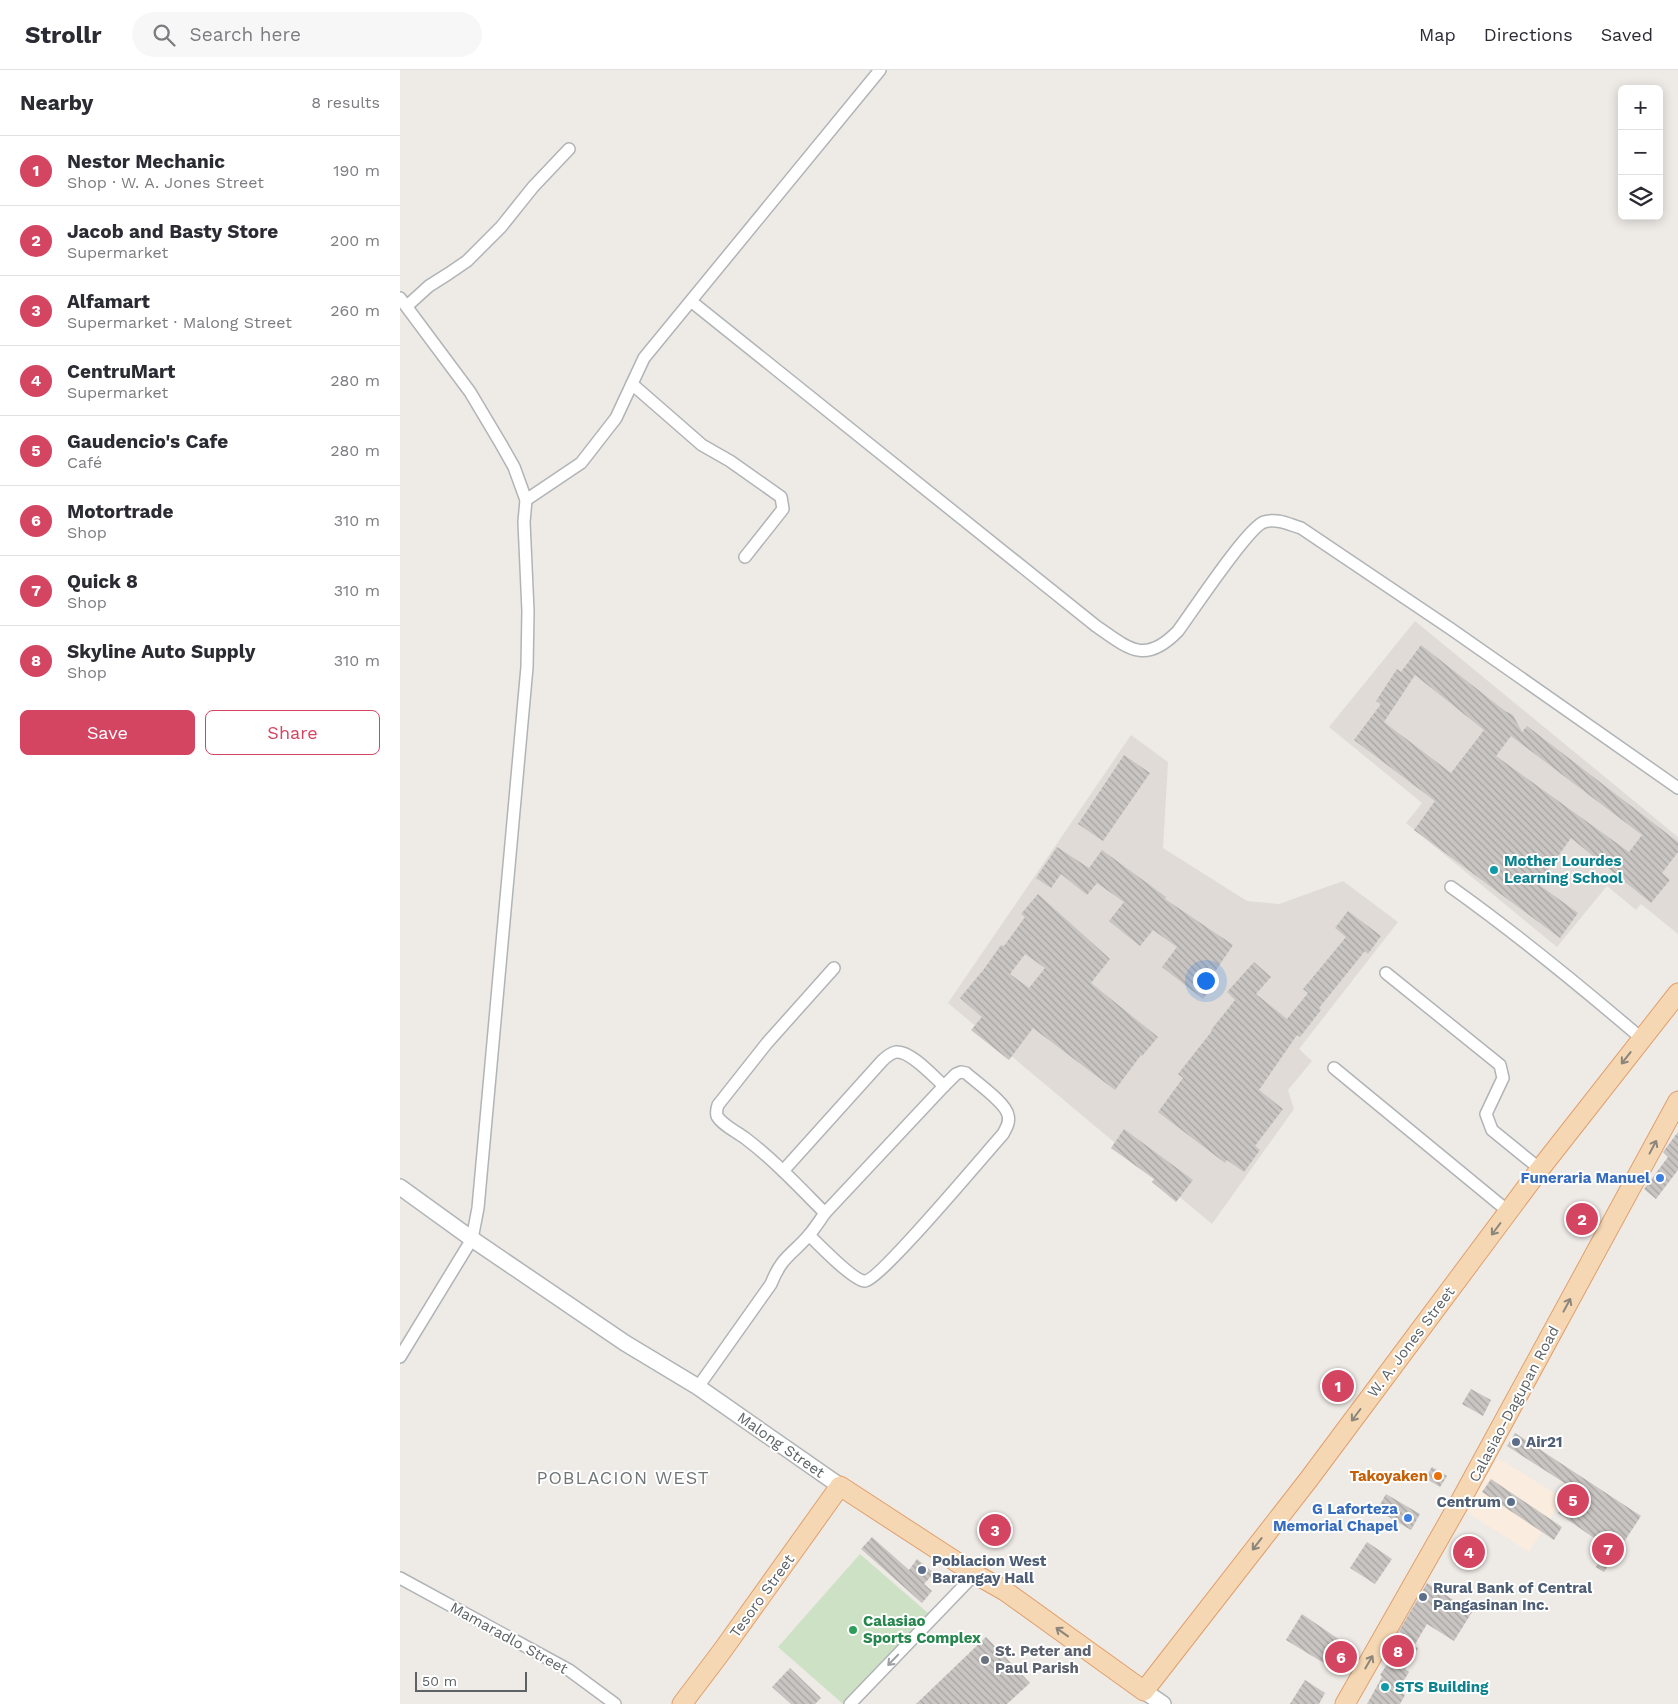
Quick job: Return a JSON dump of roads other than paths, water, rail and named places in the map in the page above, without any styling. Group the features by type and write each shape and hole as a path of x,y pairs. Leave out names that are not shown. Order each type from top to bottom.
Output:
{"main road":[{"name":"W. A. Jones Street","path":"1144,1691 1309,1479 1540,1169 1678,993"},
{"name":"Calasiao-Dagupan Road","path":"1345,1704 1461,1500 1678,1101"},
{"name":"Malong Street","path":"840,1486 975,1574 1005,1591 1144,1691"},
{"name":"Tesoro Street","path":"682,1704 840,1486"}],"street":[{"path":"526,500 581,464 616,418 644,358 692,302 821,140 880,70"},
{"path":"400,1357 472,1239 478,1208 527,667 528,612 524,522 526,500 514,467 470,392 404,302 467,260 501,227 533,187 569,149"},
{"path":"692,302 1088,620 1128,647 1142,651 1151,651 1168,642 1178,631 1246,536 1262,522 1275,519 1301,528 1451,629 1678,788"},
{"path":"632,384 702,445 730,460 781,497 783,509 745,557"},
{"path":"1450,886 1503,924 1641,1038"},
{"path":"825,1212 783,1170 746,1138 721,1121 716,1111 718,1105 767,1043 834,968"},
{"path":"1386,973 1500,1066 1503,1078 1486,1114 1488,1122 1497,1135 1540,1169"},
{"path":"783,1170 882,1060 890,1054 896,1052 911,1057 944,1086"},
{"path":"1334,1068 1509,1212"},
{"path":"698,1388 771,1284 777,1268 785,1258 809,1235 825,1212 956,1074 966,1073 1004,1107 1008,1115 1008,1125 1003,1134 900,1251 875,1276 866,1281 860,1280 837,1262 809,1235"},
{"name":"Malong Street","path":"400,1187 472,1239 626,1343 698,1388 840,1486"},
{"path":"850,1704 975,1574"},
{"name":"Mamaradlo Street","path":"400,1578 569,1670 615,1704"},
{"name":"Malong Street","path":"1144,1691 1162,1704"}],"place":[{"name":"Mother Lourdes Learning School","path":"1494,870"},
{"name":"Funeraria Manuel","path":"1660,1178"},
{"name":"Jacob and Basty Store","path":"1582,1219"},
{"name":"Nestor Mechanic","path":"1338,1386"},
{"name":"Air21","path":"1516,1442"},
{"name":"Takoyaken","path":"1438,1476"},
{"name":"Gaudencio's Cafe","path":"1573,1500"},
{"name":"Centrum","path":"1511,1502"},
{"name":"G Laforteza Memorial Chapel","path":"1408,1518"},
{"name":"Alfamart","path":"995,1530"},
{"name":"Quick 8","path":"1608,1549"},
{"name":"CentruMart","path":"1469,1552"},
{"name":"Poblacion West Barangay Hall","path":"922,1570"},
{"name":"Rural Bank of Central Pangasinan Inc.","path":"1423,1597"},
{"name":"Calasiao Sports Complex","path":"853,1630"},
{"name":"Skyline Auto Supply","path":"1398,1651"},
{"name":"Motortrade","path":"1341,1657"},
{"name":"St. Peter and Paul Parish","path":"985,1660"},
{"name":"STS Building","path":"1385,1687"}],"district":[{"name":"POBLACION WEST","path":"623,1478"}]}
